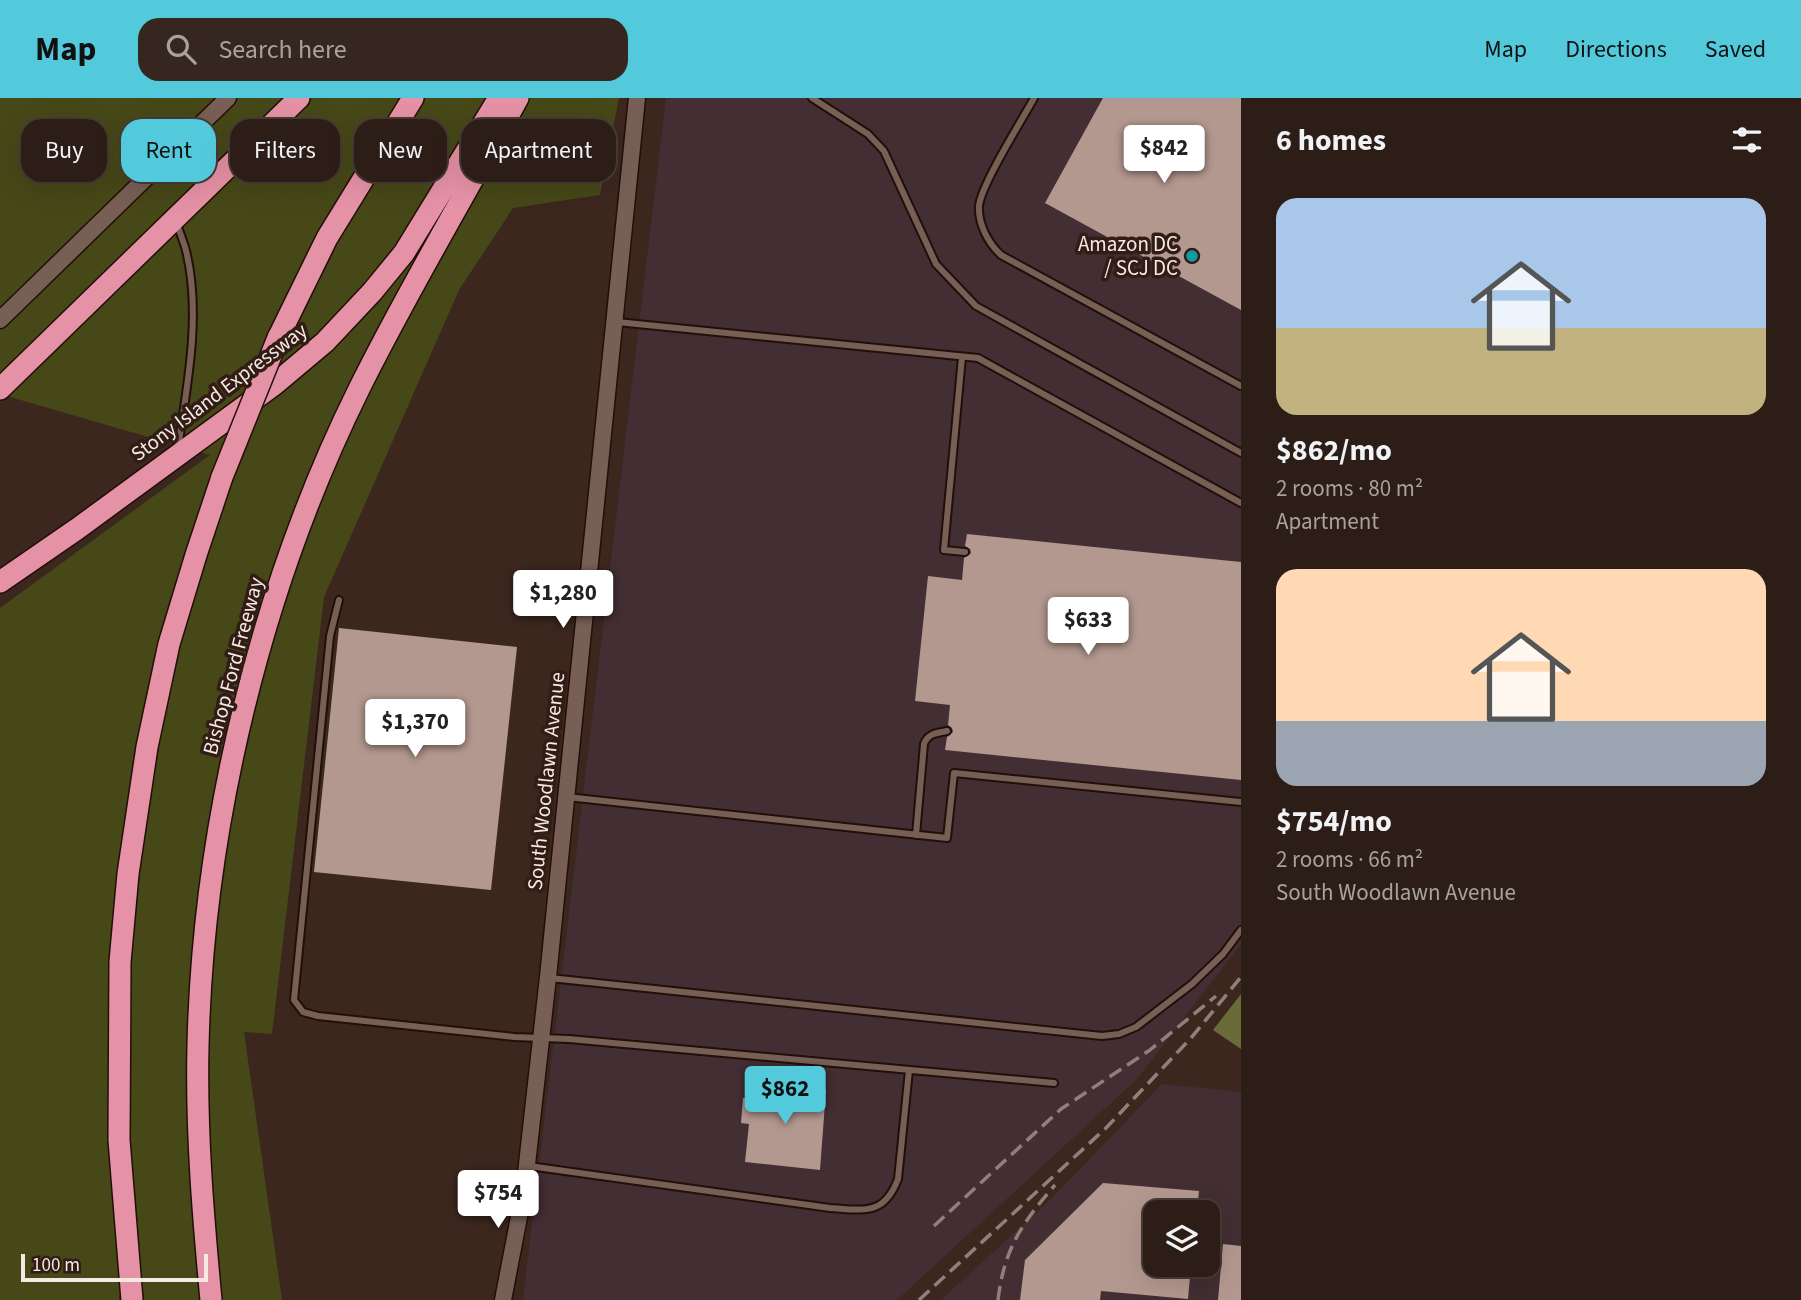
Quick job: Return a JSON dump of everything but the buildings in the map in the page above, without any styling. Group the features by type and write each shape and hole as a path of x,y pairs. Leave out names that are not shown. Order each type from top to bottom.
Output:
{"highway":[{"path":"0,389 299,98"},
{"path":"132,1298 119,1140 120,962 128,874 147,747 169,644 222,477 278,338 327,238 413,98"},
{"name":"Stony Island Expressway","path":"0,582 275,384 325,342 404,253 499,98"},
{"name":"Bishop Ford Freeway","path":"211,1300 201,1189 198,1044 216,850 228,778 247,698 286,566 316,487 359,390 518,98"}],"street":[{"path":"0,320 229,98"},
{"name":"South Woodlawn Avenue","path":"503,1300 527,1166 637,98"}],"lane":[{"path":"812,98 868,134 884,151 936,264 976,306 1241,453"},
{"path":"1034,98 981,194 980,218 993,247 1001,255 1241,386"},
{"path":"176,219 187,255 192,298 190,361 177,456"},
{"path":"614,322 962,356 988,363 1241,503"},
{"path":"962,356 944,550 965,552"},
{"path":"339,600 330,636 294,1000 303,1012 318,1016 514,1037 541,1037 1054,1083"},
{"path":"916,835 924,744 926,738 933,733 947,731"},
{"path":"565,797 947,838 954,773 1241,802"},
{"path":"548,977 1102,1036 1119,1034 1136,1027 1192,984 1223,954 1241,930"},
{"path":"527,1166 830,1208 866,1210 881,1205 892,1196 898,1179 909,1070"}],"shaded area":[{"path":"0,98 619,98 615,119 461,119 461,182 603,182 600,195 513,208 459,290 324,597 272,1034 244,1032 282,1300 146,1300 119,1296 119,1300 0,1300 0,608 210,455 0,394"},
{"path":"666,98 1241,98 1241,944 1137,1079 897,1300 523,1300"},
{"path":"1162,1084 1241,1092 1241,1300 941,1300 1050,1200"}],"green space":[{"path":"1241,994 1241,1049 1213,1030"}],"railway":[{"path":"919,1300 1106,1128 1191,1038 1241,977"},
{"path":"934,1226 1061,1109 1150,1050 1216,996"},
{"path":"998,1300 1005,1266 1016,1238 1055,1185"}],"place":[{"name":"Amazon DC / SCJ DC","path":"1192,256"}]}
